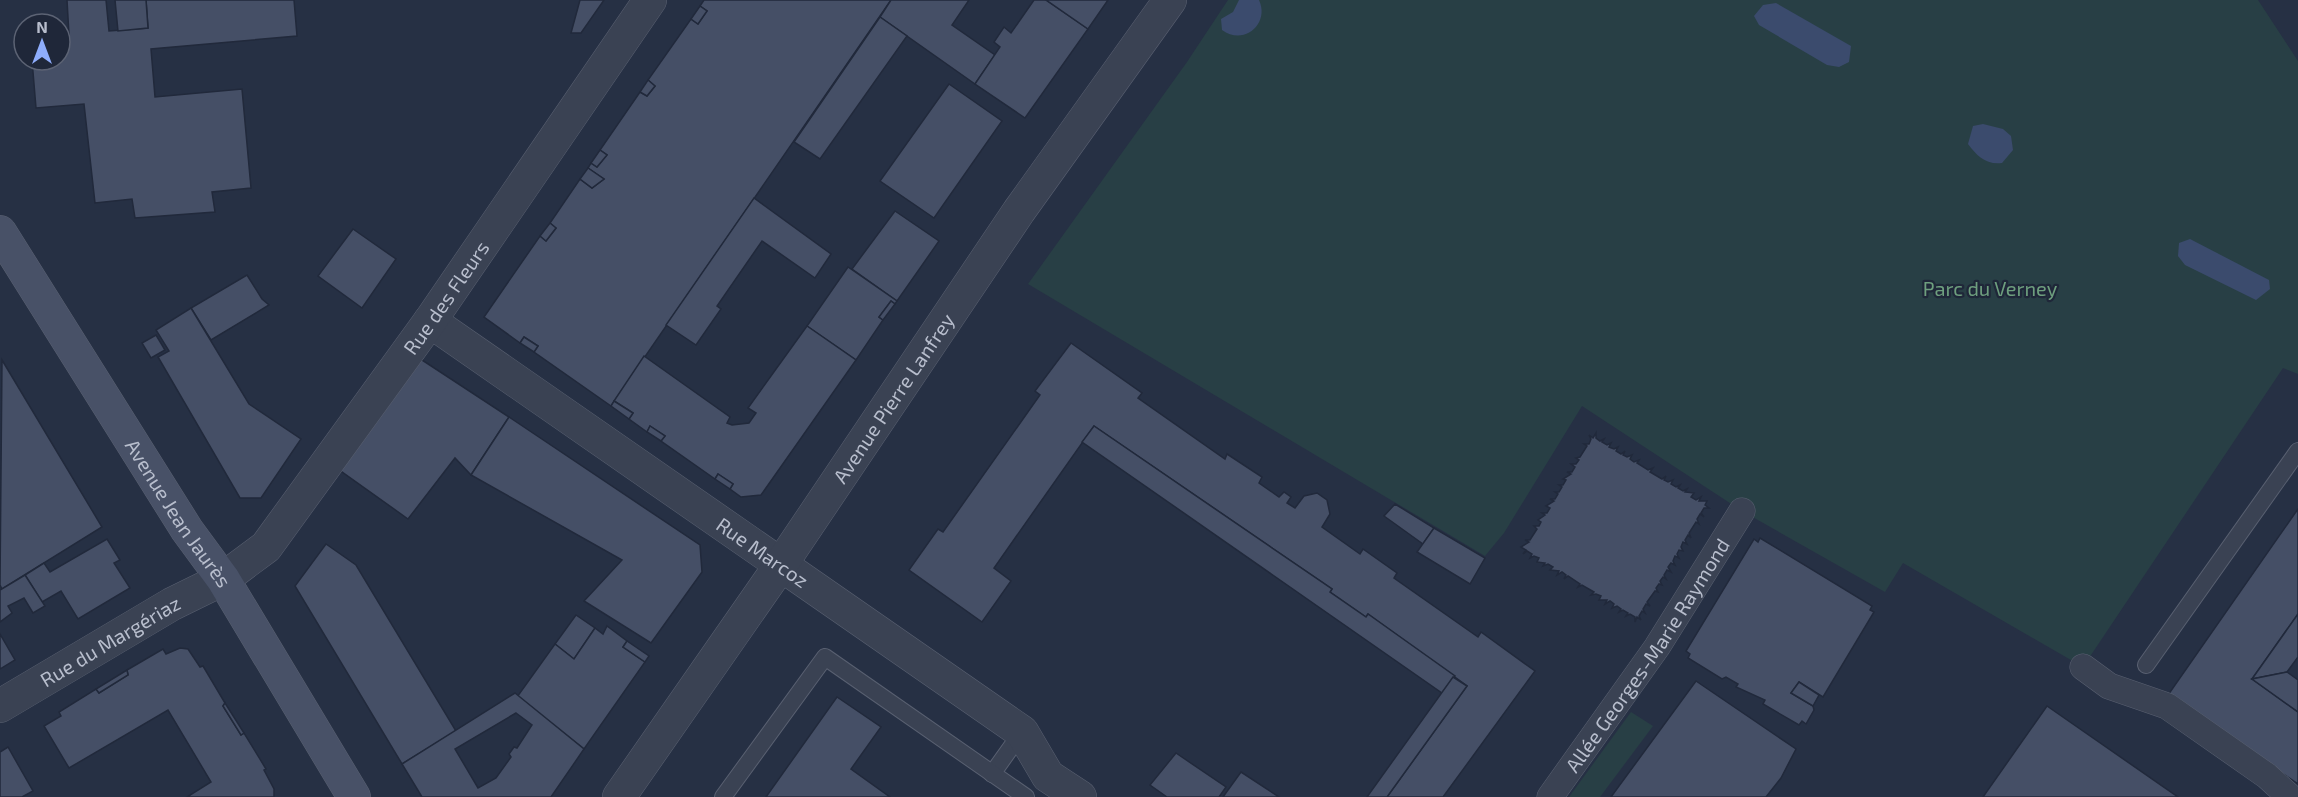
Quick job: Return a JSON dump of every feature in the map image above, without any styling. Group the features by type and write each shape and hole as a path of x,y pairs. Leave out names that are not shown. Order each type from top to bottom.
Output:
{"main road":[{"name":"Avenue Jean Jaurès","path":"0,232 187,531 223,579 351,796"}],"street":[{"name":"Rue des Fleurs","path":"223,579 266,547 430,321 651,0"},
{"name":"Avenue Pierre Lanfrey","path":"619,797 782,563 1019,211 1170,0"},
{"name":"Rue Marcoz","path":"430,321 782,563 1022,732 1048,777 1080,797"},
{"name":"Allée Georges-Marie Raymond","path":"1550,797 1657,647 1742,511"},
{"name":"Rue du Margériaz","path":"0,706 172,604 223,579"},
{"path":"2083,668 2109,686 2167,706 2267,777 2290,797"}],"lane":[{"path":"2146,665 2298,451"},
{"path":"723,797 825,657 1026,797"},
{"path":"992,774 1022,732"}],"green space":[{"name":"Parc du Verney","path":"1228,0 2258,0 2298,61 2298,374 2283,368 2083,667 1903,563 1885,592 1742,511 1582,406 1504,533 1485,556 1028,284 1187,62"},
{"path":"1631,712 1653,726 1600,797 1569,797"}],"water":[{"path":"1239,0 1259,0 1261,17 1253,30 1246,34 1230,34 1222,30 1221,19 1233,12"},
{"path":"1776,3 1851,46 1849,62 1839,67 1827,65 1759,25 1754,16 1763,5"},
{"path":"1983,124 2003,129 2011,136 2013,150 2002,163 1991,163 1982,159 1968,144 1973,126"},
{"path":"2190,239 2269,280 2270,289 2256,300 2185,265 2178,256 2179,243"}],"building":[{"path":"67,0 106,0 109,31 148,28 146,0 294,0 297,36 151,49 155,97 242,89 251,188 212,192 215,212 135,218 132,199 95,203 84,104 36,108 33,72 72,72 72,12 68,12"},
{"path":"115,0 146,0 148,28 118,31"},
{"path":"580,0 604,0 581,33 571,33"},
{"path":"704,0 891,0 611,406 534,352 538,346 524,337 520,343 484,317 540,236 546,241 556,228 550,223 580,179 592,188 604,179 588,168 591,163 597,167 607,155 600,150 640,92 647,96 655,86 648,80 691,19 698,24 707,11 700,6"},
{"path":"891,0 969,0 952,25 995,55 975,84 880,17"},
{"path":"1034,0 1046,0 1088,29 1025,118 975,84 1000,47 994,42 1004,27 1011,33"},
{"path":"1046,0 1108,0 1088,29"},
{"path":"700,6 707,11 698,24 691,19"},
{"path":"880,17 907,36 820,159 794,142"},
{"path":"648,80 655,86 647,96 640,92"},
{"path":"949,84 1002,121 934,218 880,181"},
{"path":"600,150 607,155 597,167 591,163"},
{"path":"588,168 604,179 592,188 580,179"},
{"path":"754,198 831,254 815,278 762,241 717,306 721,309 696,345 666,325"},
{"path":"895,211 939,241 897,301 852,269"},
{"path":"550,223 556,228 546,241 540,236"},
{"path":"353,229 396,259 362,308 318,276"},
{"path":"848,267 897,301 895,304 891,301 879,317 883,320 856,360 807,326"},
{"path":"247,275 262,299 269,305 211,340 191,308"},
{"path":"891,301 895,304 883,320 879,317"},
{"path":"191,308 249,404 301,439 261,498 240,498 158,357 169,351 156,330"},
{"path":"807,326 856,360 761,495 741,497 730,489 733,484 718,474 715,479 661,441 665,436 650,426 647,432 629,419 633,413 614,401 644,356 730,417 727,423 732,425 749,423 756,413 748,408"},
{"path":"156,335 165,350 151,358 142,343"},
{"path":"524,337 538,346 534,352 520,343"},
{"path":"1071,343 1142,393 1138,398 1225,459 1227,454 1262,477 1259,483 1279,497 1284,492 1291,497 1287,503 1295,508 1304,496 1317,493 1327,500 1330,514 1322,527 1360,554 1363,549 1397,573 1394,578 1478,637 1481,632 1535,671 1443,797 1387,797 1467,686 1368,614 1366,617 1330,592 1332,589 1094,426 994,568 1011,581 982,622 909,570 938,529 943,532 1040,395 1035,391"},
{"path":"419,358 509,417 471,475 455,458 408,519 338,469"},
{"path":"2,360 102,527 2,589 0,585"},
{"path":"614,401 633,413 629,419 611,406"},
{"path":"509,417 700,545 702,572 651,643 584,601 622,560 471,475"},
{"path":"650,426 665,436 661,441 647,432"},
{"path":"1094,426 1332,589 1330,592 1366,617 1368,614 1455,676 1442,693 1082,442"},
{"path":"1596,433 1596,438 1600,441 1604,439 1602,442 1607,445 1611,443 1609,447 1614,449 1618,447 1616,451 1621,454 1625,451 1623,455 1627,457 1632,455 1630,459 1634,462 1639,460 1637,463 1648,470 1653,468 1650,472 1662,479 1666,476 1664,480 1668,482 1673,480 1671,484 1676,487 1680,485 1678,488 1683,491 1687,489 1685,492 1694,493 1691,497 1696,500 1701,497 1699,501 1707,501 1705,505 1709,508 1704,508 1701,513 1704,517 1700,514 1697,519 1699,524 1696,522 1689,533 1691,538 1688,535 1685,540 1687,544 1683,542 1681,547 1683,551 1679,550 1677,554 1679,558 1675,556 1673,561 1675,565 1671,563 1668,567 1671,572 1667,570 1664,575 1666,579 1663,577 1660,581 1662,585 1659,584 1656,588 1658,592 1655,591 1647,602 1650,606 1646,604 1643,609 1645,613 1642,611 1639,616 1641,620 1637,617 1635,622 1635,617 1630,614 1626,616 1628,613 1623,610 1619,612 1621,609 1617,606 1612,608 1614,604 1610,601 1605,604 1607,600 1599,600 1601,596 1591,595 1594,592 1582,585 1578,587 1580,584 1568,576 1564,579 1566,575 1562,572 1557,575 1559,571 1550,570 1553,567 1548,564 1543,566 1545,563 1537,562 1539,558 1534,556 1530,558 1532,554 1527,551 1523,554 1526,550 1521,547 1529,542 1525,540 1530,540 1537,529 1534,526 1539,526 1541,522 1538,520 1545,515 1542,513 1547,513 1550,508 1546,506 1554,501 1550,499 1555,499 1558,494 1555,492 1559,492 1562,487 1559,485 1563,485 1566,480 1563,479 1571,474 1567,472 1572,472 1575,467 1571,464 1576,464 1579,460 1576,458 1580,457 1587,446 1584,444 1589,444 1591,439 1589,435 1593,438"},
{"path":"718,474 733,484 730,489 715,479"},
{"path":"1395,504 1434,528 1423,544 1384,516"},
{"path":"2298,509 2298,614 2252,679 2298,712 2298,784 2168,695"},
{"path":"1434,528 1485,558 1470,584 1417,552"},
{"path":"1760,538 1872,606 1870,610 1874,612 1823,697 1799,682 1791,693 1813,706 1814,710 1806,724 1802,721 1799,725 1763,704 1765,700 1736,687 1738,684 1726,677 1722,679 1688,658 1690,654 1686,651 1754,539 1758,542"},
{"path":"107,539 120,560 114,563 130,588 78,619 61,591 42,602 25,575 44,563 50,572"},
{"path":"326,544 356,565 456,731 402,764 295,586"},
{"path":"25,575 45,606 33,613 24,598 8,606 12,613 0,622 0,590"},
{"path":"2298,614 2298,657 2287,672 2252,679"},
{"path":"576,615 595,628 574,659 555,644"},
{"path":"607,626 627,641 623,647 645,662 584,749 517,697 555,644 574,659 595,628 603,634"},
{"path":"0,634 15,660 0,669"},
{"path":"627,641 649,656 645,662 623,647"},
{"path":"180,648 188,649 200,667 203,666 225,703 223,706 241,735 244,733 266,769 264,770 274,789 274,797 187,797 211,782 168,710 69,768 44,726 61,716 59,712 96,689 99,693 128,675 127,670 163,649 166,654"},
{"path":"127,670 128,675 99,693 96,689"},
{"path":"2287,672 2298,680 2298,712 2252,679"},
{"path":"1453,677 1467,686 1387,797 1367,797"},
{"path":"1696,681 1796,749 1781,778 1766,797 1611,797"},
{"path":"1799,682 1819,695 1813,706 1791,693"},
{"path":"515,693 584,749 551,797 422,797 402,764","holes":["516,713 532,725 517,748 514,747 509,754 511,757 496,778 478,788 455,749"]},
{"path":"837,697 881,727 851,769 890,797 766,797"},
{"path":"225,703 244,733 241,735 223,706"},
{"path":"2047,706 2178,797 1983,797"},
{"path":"8,747 33,791 22,797 0,797 0,752"},
{"path":"1176,753 1226,787 1219,797 1167,797 1150,785"},
{"path":"1241,772 1279,797 1223,797"}]}
